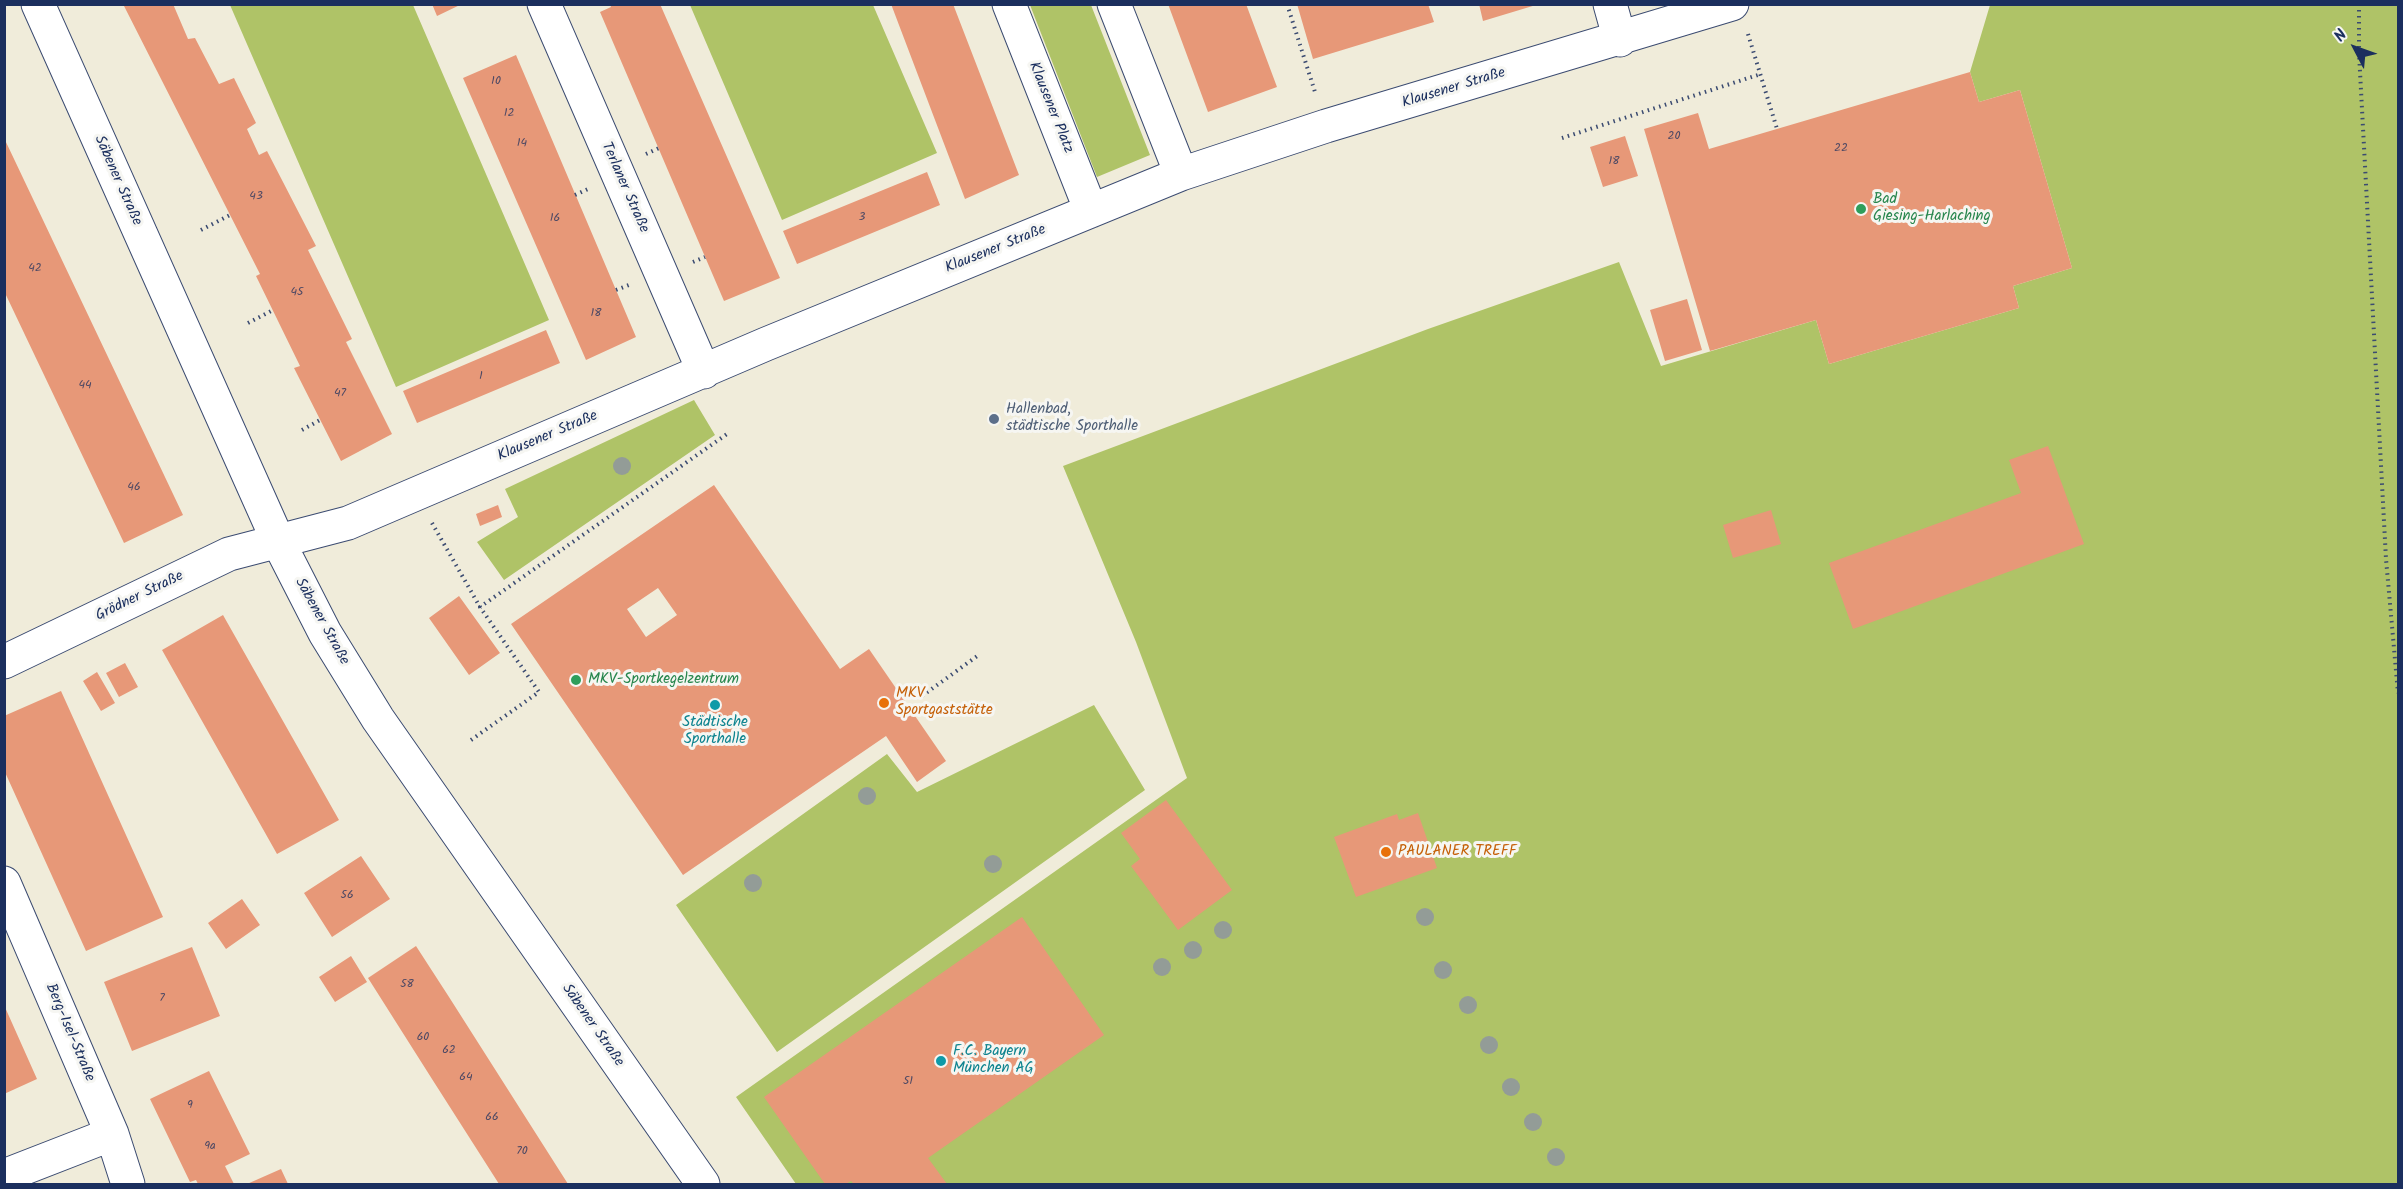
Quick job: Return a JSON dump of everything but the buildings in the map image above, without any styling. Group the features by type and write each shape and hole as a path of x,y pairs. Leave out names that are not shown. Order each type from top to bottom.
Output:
{"street":[{"name":"Säbener Straße","path":"38,4 278,541 325,633 378,720 702,1185"},
{"name":"Terlaner Straße","path":"544,4 704,372"},
{"name":"Klausener Platz","path":"1009,4 1091,211"},
{"path":"1114,4 1181,174"},
{"path":"1610,4 1620,40"},
{"name":"Klausener Straße","path":"278,541 348,523 766,344 1181,174 1326,126 1620,40 1738,14"},
{"name":"Grödner Straße","path":"4,662 229,554 278,541"},
{"name":"Berg-Isel-Straße","path":"4,883 112,1134 128,1185"},
{"path":"4,1176 112,1134"}],"path":[{"path":"1287,4 1326,126"},
{"path":"2359,4 2359,53 2386,559 2398,693"},
{"path":"1738,14 1761,74 1778,129"},
{"path":"1562,138 1761,74"},
{"path":"201,230 230,215"},
{"path":"248,323 273,310"},
{"path":"302,430 320,420"},
{"path":"480,607 727,434"},
{"path":"416,494 480,607 538,692 471,740"},
{"path":"922,696 980,654"}],"green space":[{"path":"230,5 413,5 549,320 396,387"},
{"path":"690,5 873,5 937,153 782,220"},
{"path":"1030,5 1091,5 1150,155 1097,177"},
{"path":"1990,5 2398,5 2398,1184 796,1184 736,1097 1187,778 1136,642 1063,466 1428,329 1619,262 1661,366 1816,320 1829,364 2019,308 2013,286 2072,268 2020,90 1979,102 1970,72"},
{"path":"694,400 715,435 504,580 477,542 518,517 505,489"},
{"path":"1094,705 1145,790 777,1052 676,905 887,754 917,792"}],"place":[{"name":"Bad Giesing-Harlaching","path":"1861,209"},
{"name":"Hallenbad, städtische Sporthalle","path":"994,419"},
{"name":"MKV-Sportkegelzentrum","path":"576,680"},
{"name":"MKV Sportgaststätte","path":"884,703"},
{"name":"Städtische Sporthalle","path":"715,705"},
{"name":"PAULANER TREFF","path":"1386,852"},
{"name":"F.C. Bayern München AG","path":"941,1061"}]}
